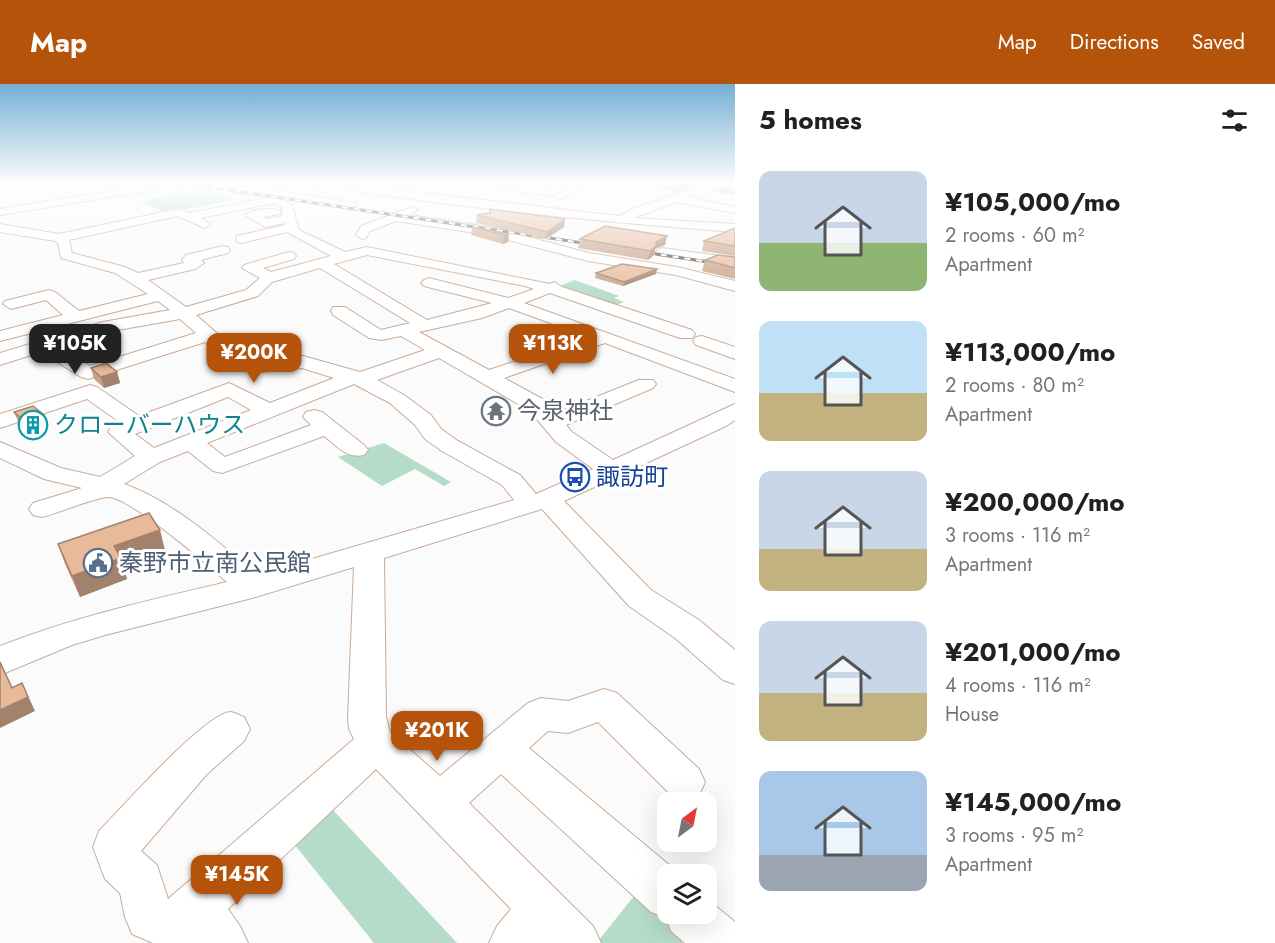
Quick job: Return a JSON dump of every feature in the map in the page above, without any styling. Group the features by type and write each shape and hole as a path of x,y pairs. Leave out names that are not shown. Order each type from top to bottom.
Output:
{"street":[{"path":"0,240 66,224"},
{"path":"0,228 59,238 123,224"},
{"path":"252,239 280,224"},
{"path":"294,224 317,249 426,326"},
{"path":"271,277 247,269 317,249 378,224"},
{"path":"443,224 490,231 588,256 677,271 735,286"},
{"path":"470,224 568,237"},
{"path":"619,233 624,224"},
{"path":"684,224 731,232"},
{"path":"411,232 452,226"},
{"path":"351,236 367,251"},
{"path":"59,238 64,241 66,255 120,270 136,278 184,313 238,362 259,366 303,363 357,378 397,399 423,420 433,434 511,480 538,502 640,598 687,629 735,670"},
{"path":"676,254 707,243"},
{"path":"0,358 109,326 184,313 252,293 271,277 317,249"},
{"path":"270,253 317,249 344,257 367,251 476,272 550,288 686,334 643,352"},
{"path":"136,278 190,266 197,263 189,260 191,258 223,250"},
{"path":"653,250 735,262"},
{"path":"339,311 375,334 405,331 476,314 573,280 513,264 476,272"},
{"path":"421,280 512,302 735,386"},
{"path":"33,326 10,302 49,296 74,316"},
{"path":"0,336 160,296"},
{"path":"405,331 451,350 488,377 538,406 564,436 610,470"},
{"path":"44,346 88,373 202,337"},
{"path":"488,377 606,337"},
{"path":"702,341 735,352"},
{"path":"42,509 107,487 151,457 294,401 357,378 451,350"},
{"path":"554,422 645,384"},
{"path":"151,457 118,432 229,389 269,411"},
{"path":"0,421 90,392 137,425"},
{"path":"294,401 356,450"},
{"path":"0,661 61,636 105,623 252,588 538,502 729,420"},
{"path":"191,442 222,466 327,428"},
{"path":"6,458 132,496 161,518 195,538 252,588"},
{"path":"128,529 161,518"},
{"path":"369,552 368,729 376,744 439,803 528,926 576,943"},
{"path":"439,803 540,714 568,717 604,704 685,782"},
{"path":"231,729 192,762 115,847 121,863 141,881 149,916 173,927 210,925 376,744"},
{"path":"502,749 657,885"},
{"path":"700,924 722,943"}],"green space":[{"path":"575,280 619,296 614,298 624,302 613,306 557,287"},
{"path":"384,443 451,482 444,486 415,469 382,486 338,457"},
{"path":"331,808 457,943 374,943 290,839"},
{"path":"642,886 657,902 657,924 684,924 691,930 682,943 602,943 599,940"}],"building":[{"path":"514,224 558,224 547,232"},
{"path":"605,226 667,236 656,242 656,246 650,251 580,239"},
{"path":"472,227 509,234 504,235"},
{"path":"735,228 735,246 704,241"},
{"path":"718,255 735,257 735,268 705,260"},
{"path":"622,264 657,269 624,282 596,273"},
{"path":"106,363 117,372 101,377 91,368"},
{"path":"33,406 44,415 25,422 14,412"},
{"path":"149,513 160,530 114,546 121,558 72,576 58,544"},
{"path":"0,662 12,688 22,683 28,697 0,710"}],"railway":[{"path":"456,224 596,245"},
{"path":"637,251 735,266"}],"place":[{"name":"今泉神社","path":"496,411"},
{"name":"クローバーハウス","path":"33,425"},
{"name":"諏訪町","path":"575,477"},
{"name":"秦野市立南公民館","path":"98,563"}]}
